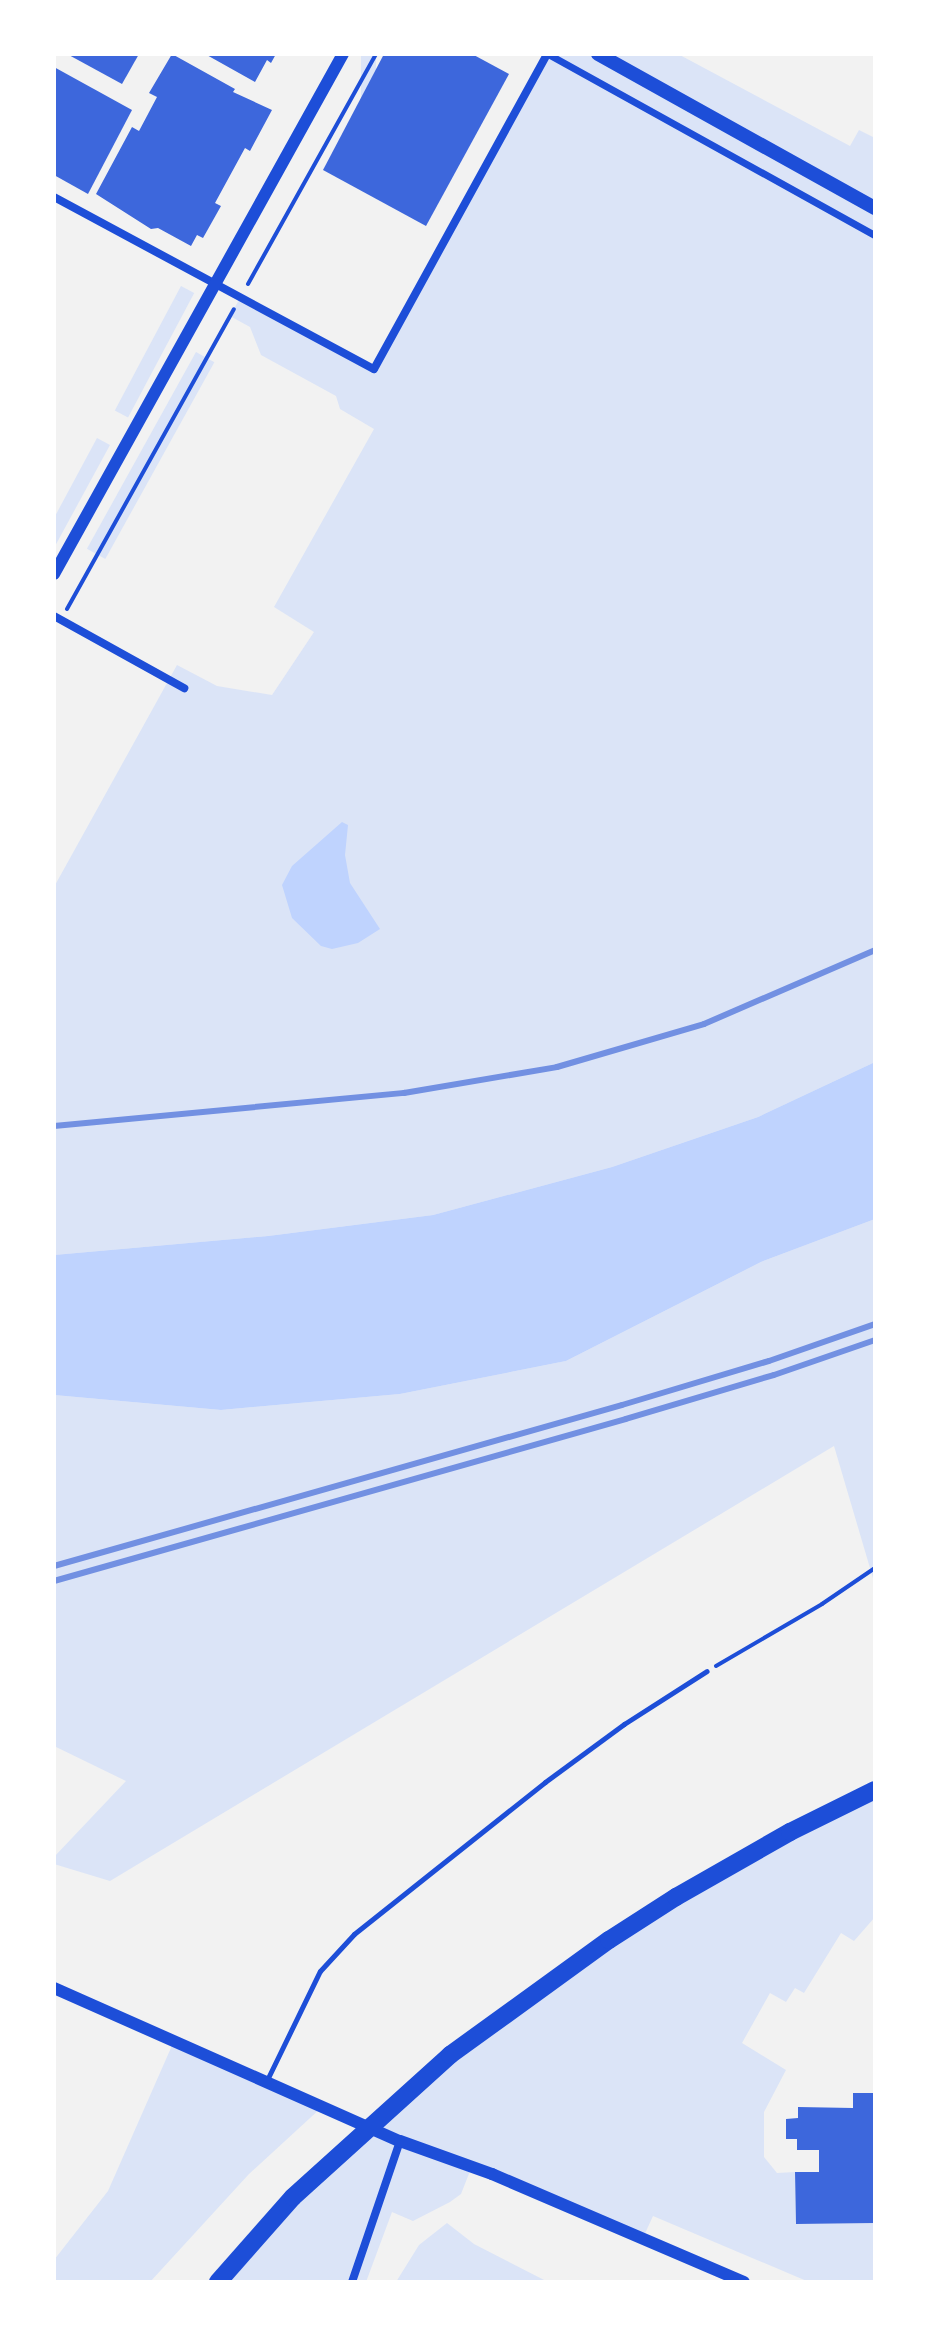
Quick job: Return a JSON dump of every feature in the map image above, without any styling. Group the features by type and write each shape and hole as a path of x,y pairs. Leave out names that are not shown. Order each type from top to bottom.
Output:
{"highway":[{"path":"218,2282 293,2197 450,2055 596,1949 676,1897 790,1832 875,1790"}],"main road":[{"path":"598,54 875,208"}],"street":[{"path":"54,574 343,54"},
{"path":"54,197 374,369 548,54 875,235"},
{"path":"54,616 184,688"},
{"path":"54,1988 400,2141 492,2174 744,2282"},
{"path":"352,2282 400,2141"}],"lane":[{"path":"266,2082 320,1971 354,1934 556,1774 624,1724 707,1671"}],"path":[{"path":"248,283 376,54"},
{"path":"67,609 231,313"},
{"path":"707,1671 822,1604 875,1568"}],"shaded area":[{"path":"361,54 376,54 376,191 361,191"},
{"path":"547,54 678,54 850,146 859,130 875,138 875,1062 758,1117 612,1167 433,1215 268,1236 54,1255 54,887 177,665 217,686 272,695 314,632 274,607 374,429 340,409 336,396 261,355 250,327 230,316 240,298 374,369"},
{"path":"181,286 194,293 128,418 115,410"},
{"path":"196,352 214,362 105,559 87,549"},
{"path":"97,438 110,445 54,548 54,518"},
{"path":"875,1219 875,1585 834,1446 110,1881 54,1864 54,1857 126,1781 54,1746 54,1395 221,1410 400,1394 566,1361 761,1262"},
{"path":"875,1790 875,1917 854,1941 841,1933 804,1993 795,1988 786,2002 770,1993 742,2043 786,2070 764,2112 764,2157 777,2173 795,2172 796,2224 875,2223 875,2282 809,2282 653,2216 642,2240 472,2166 461,2194 450,2202 413,2221 392,2212 366,2282 218,2282 450,2055 609,1940"},
{"path":"174,2041 322,2107 249,2174 150,2282 54,2282 54,2260 108,2191"},
{"path":"447,2223 474,2244 548,2282 396,2282 419,2245"}],"water":[{"path":"342,822 348,825 345,855 350,883 380,929 358,943 332,949 321,946 292,918 282,885 292,866"},
{"path":"875,1062 875,1219 761,1262 566,1361 400,1394 221,1410 54,1395 54,1255 268,1236 433,1215 612,1167 758,1117"}],"building":[{"path":"67,54 139,54 122,84"},
{"path":"172,54 235,89 233,92 272,110 250,151 245,148 215,203 221,206 203,238 197,235 191,246 158,228 151,229 96,194 132,127 139,131 157,97 149,93"},
{"path":"205,54 276,54 271,63 267,60 255,82"},
{"path":"384,54 472,54 509,74 426,226 323,170"},
{"path":"54,67 132,110 88,194 54,175"},
{"path":"853,2093 875,2093 875,2223 796,2224 795,2172 819,2172 819,2150 797,2150 797,2139 786,2139 786,2119 798,2118 798,2107 853,2108"}],"railway":[{"path":"54,1126 404,1093 557,1067 704,1024 875,950"},
{"path":"54,1566 622,1405 769,1361 875,1324"},
{"path":"54,1581 626,1419 774,1375 875,1340"}]}
